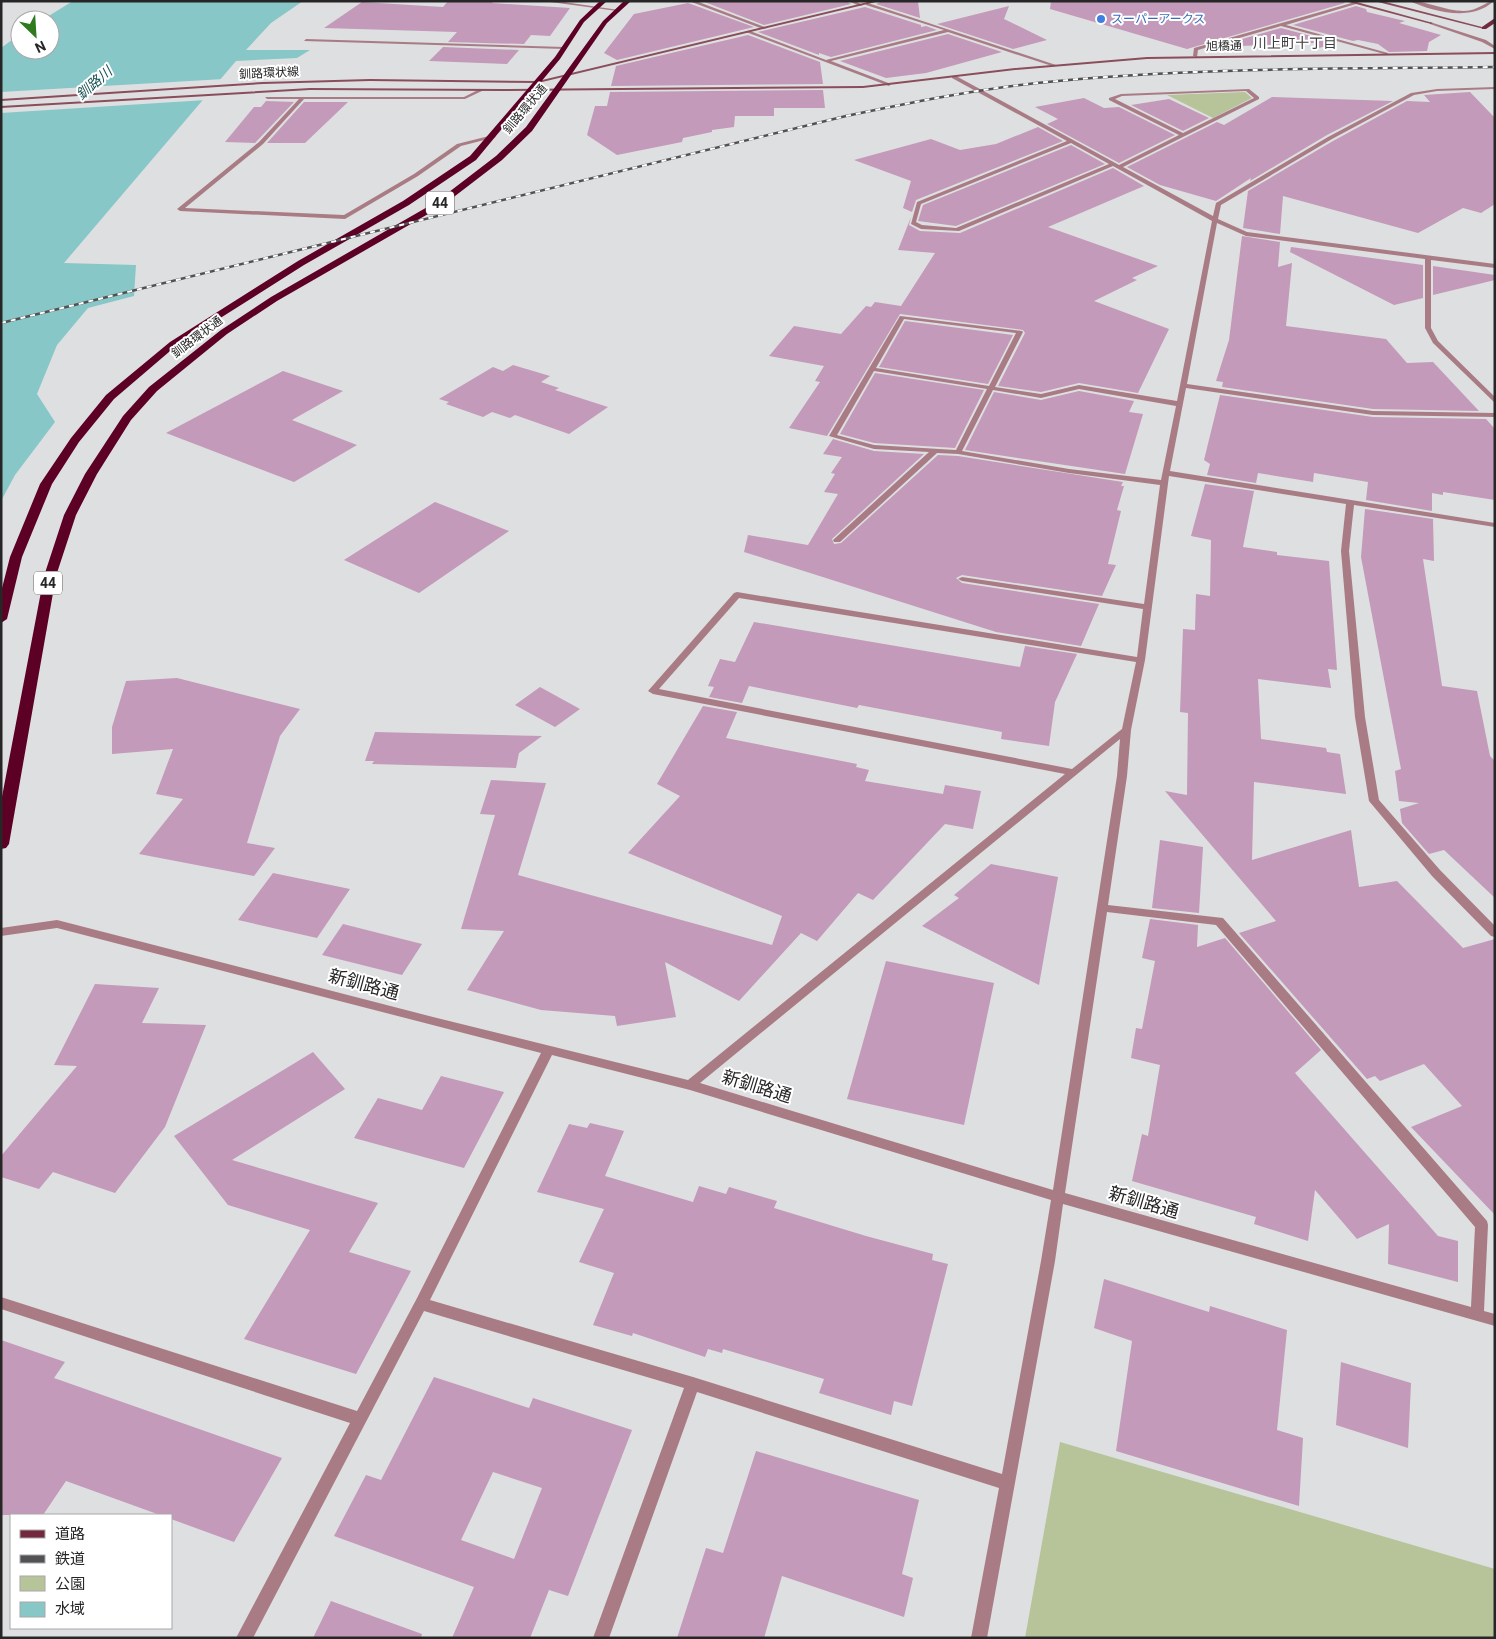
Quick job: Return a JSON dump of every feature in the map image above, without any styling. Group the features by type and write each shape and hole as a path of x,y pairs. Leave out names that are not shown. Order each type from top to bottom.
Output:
{"highway":[{"name":"釧路環状通","path":"1,619 16,557 46,484 75,440 110,397 173,344 302,263 441,181 473,158 532,90 582,21 604,1"},
{"name":"釧路環状通","path":"1,844 50,576 70,515 91,474 127,418 153,389 224,332 274,299 439,204 499,158 529,130 560,89 566,76 605,22 628,1"}],"main road":[{"path":"1486,29 1495,20"}],"street":[{"path":"546,1 617,10"},
{"path":"691,1 765,28"},
{"path":"850,1 861,5"},
{"path":"538,82 878,1"},
{"path":"1347,1 1432,23 1484,41 1495,48"},
{"path":"1376,1 1486,29"},
{"path":"1411,1 1452,12 1466,12 1486,8 1492,1"},
{"path":"1195,56 1196,49 1354,3"},
{"path":"867,4 1054,65"},
{"path":"1281,25 1386,54"},
{"path":"827,61 948,30"},
{"path":"748,32 889,84"},
{"path":"306,40 564,48"},
{"name":"旭橋通","path":"889,84 1054,65 1195,56 1495,53"},
{"path":"954,77 1215,220 1246,234 1495,266"},
{"name":"釧路環状線","path":"1,100 262,83 370,80 538,82"},
{"path":"538,82 560,89"},
{"name":"釧路環状線","path":"1,107 256,91 410,88 532,90 831,88 889,84"},
{"path":"979,1638 1048,1261 1122,776 1126,730 1141,660 1164,483 1218,204 1330,138 1413,94 1437,90 1495,88"},
{"path":"267,98 465,98 482,90"},
{"path":"1072,141 919,203 913,223 921,227 957,230 1116,165 1183,135 1257,98 1248,90 1121,95 1111,99 1183,135"},
{"path":"303,98 261,143 180,209 345,217 416,175 459,145 493,137"},
{"path":"1428,257 1428,328 1435,342 1495,401"},
{"path":"958,452 1020,332 902,318 833,436 874,447 958,452 1069,471 1164,483"},
{"path":"871,369 1041,396 1079,387 1180,404"},
{"path":"1183,385 1373,413 1495,416"},
{"path":"838,540 936,450"},
{"path":"1167,473 1495,525"},
{"path":"1350,503 1346,560 1360,717 1374,801 1436,873 1495,933"},
{"path":"962,579 1148,607"},
{"path":"1074,773 653,691 738,595 1141,660"},
{"path":"690,1085 1126,730"},
{"path":"1101,908 1219,921 1482,1224 1477,1315"},
{"name":"新釧路通","path":"1,932 57,924 548,1051 690,1085 1058,1197 1495,1320"},
{"path":"244,1638 421,1304 548,1051"},
{"path":"1,1303 360,1419"},
{"path":"421,1304 693,1384 1006,1483"},
{"path":"602,1638 693,1384"}],"green space":[{"path":"1245,92 1252,98 1213,118 1167,95"},
{"path":"1060,1442 1495,1569 1495,1638 1025,1638"}],"water":[{"name":"釧路川","path":"73,1 303,1 271,23 246,50 310,50 297,58 236,61 64,263 136,265 134,296 88,308 57,345 37,394 55,422 15,475 1,501 1,48 10,41 10,60 60,60 60,10 58,10"}],"pier":[{"path":"224,79 206,100 1,113 1,92"}],"building":[{"path":"448,1 494,1 492,3 570,8 550,36 531,35 524,44 448,42 457,32 324,28 362,2 443,7"},
{"path":"702,1 846,1 851,4 764,25"},
{"path":"882,1 918,1 920,18 876,4"},
{"path":"1051,1 1343,1 1345,3 1187,49 1050,9"},
{"path":"688,3 754,27 617,60 604,53 634,14"},
{"path":"1009,6 1004,19 1047,40 1013,49 937,24"},
{"path":"1356,6 1366,9 1367,12 1405,21 1399,23 1441,35 1429,42 1427,51 1389,52 1378,44 1358,40 1353,41 1293,25"},
{"path":"865,7 921,25 921,27 926,26 937,30 831,57 819,53 819,55 758,32"},
{"path":"1281,28 1337,43 1315,49 1314,43 1214,47"},
{"path":"948,34 1002,52 926,73 886,78 840,61"},
{"path":"748,35 820,62 823,84 611,86 616,66"},
{"path":"443,47 519,50 507,64 429,61"},
{"path":"823,90 825,108 774,108 774,116 735,116 734,127 712,130 712,132 683,138 682,142 617,155 587,135 595,106 607,106 610,92"},
{"path":"1470,92 1495,118 1495,204 1481,213 1463,208 1418,233 1283,196 1280,234 1243,228 1248,191 1333,141 1407,101 1430,102 1424,95"},
{"path":"1272,97 1393,101 1327,135 1250,181 1251,178 1216,201 1160,185 1127,167 1217,122 1224,125"},
{"path":"1084,98 1104,108 1119,107 1175,135 1119,163 1047,124 1058,119 1035,107"},
{"path":"1169,99 1209,118 1183,131 1131,105"},
{"path":"266,101 294,102 255,143 225,142 254,107 261,107"},
{"path":"304,102 348,102 305,143 267,143"},
{"path":"1038,127 1063,141 916,200 912,212 903,208 911,181 854,160 931,139 960,150 996,144"},
{"path":"1071,145 1105,164 956,226 918,221 923,205"},
{"path":"1113,168 1144,186 1048,227 1158,266 1132,278 1137,280 1094,301 1169,329 1138,393 1079,383 1041,392 998,386 1025,333 1023,330 900,314 827,436 789,428 820,382 815,381 824,366 769,356 794,326 841,334 866,306 871,307 875,302 901,306 935,253 898,250 911,217 909,225 920,231 960,233"},
{"path":"1242,236 1280,242 1278,267 1292,263 1286,326 1386,339 1407,363 1433,362 1479,411 1373,409 1222,387 1223,382 1216,381 1229,340"},
{"path":"1291,247 1423,265 1423,298 1394,305 1290,252"},
{"path":"1433,266 1495,275 1495,280 1433,295"},
{"path":"905,321 1013,335 988,384 879,367"},
{"path":"513,365 550,376 541,382 559,388 555,390 608,407 569,434 515,415 510,418 492,412 483,417 446,404 449,402 439,399 493,367 503,371"},
{"path":"283,371 343,391 292,420 357,445 294,482 166,433"},
{"path":"875,373 984,390 955,448 874,443 840,434"},
{"path":"1079,391 1134,401 1129,412 1143,414 1125,474 965,450 994,392 1041,400"},
{"path":"1220,395 1373,417 1486,419 1495,429 1495,500 1443,492 1443,495 1432,493 1432,511 1366,500 1368,482 1314,473 1313,482 1258,473 1256,483 1207,475 1210,464 1204,460"},
{"path":"833,439 874,451 924,454 832,539 834,544 841,543 938,455 958,456 1123,482 1121,486 1124,486 1117,510 1121,511 1108,564 1116,565 1102,596 962,575 956,578 962,583 1099,604 1081,646 996,632 744,552 748,535 808,545 838,494 824,492 835,474 831,473 842,457 823,454"},
{"path":"1205,484 1254,491 1243,547 1277,552 1277,555 1329,561 1337,670 1328,669 1331,688 1258,679 1261,739 1326,748 1327,752 1340,754 1346,794 1254,782 1252,860 1351,830 1359,887 1397,881 1463,948 1495,939 1495,1215 1411,1127 1462,1106 1424,1064 1380,1081 1375,1076 1367,1079 1239,933 1276,921 1165,791 1187,795 1188,713 1180,712 1183,629 1195,630 1196,594 1210,596 1211,540 1191,536"},
{"path":"435,502 509,531 419,593 344,560"},
{"path":"1365,509 1433,519 1434,561 1423,559 1442,686 1477,691 1490,756 1495,761 1495,898 1444,850 1429,854 1402,823 1400,809 1419,803 1399,801 1395,771 1401,769 1361,557"},
{"path":"754,622 1020,667 1025,646 1077,654 1055,702 1049,746 1001,739 1002,732 859,705 857,708 749,686 742,703 709,697 714,687 708,686 720,659 735,662"},
{"path":"177,678 300,709 280,736 247,843 275,848 254,876 139,854 183,799 156,794 173,749 112,754 112,727 126,681"},
{"path":"540,687 580,709 555,727 515,705"},
{"path":"703,706 737,712 726,738 857,764 856,767 869,770 865,781 943,794 945,785 981,791 973,829 945,824 873,900 858,893 817,941 801,933 739,1001 665,962 676,1017 617,1026 615,1016 541,1010 467,990 504,931 461,929 495,815 480,814 491,780 546,783 518,875 772,945 782,916 628,853 680,796 657,784"},
{"path":"375,732 542,736 519,753 516,768 372,764 374,761 365,761"},
{"path":"1160,840 1203,847 1199,913 1152,908"},
{"path":"991,864 1058,877 1039,985 922,926 959,898 954,895"},
{"path":"273,873 350,889 317,938 238,920"},
{"path":"1150,919 1198,925 1197,947 1225,938 1321,1050 1295,1073 1438,1236 1458,1241 1458,1282 1388,1264 1389,1224 1357,1239 1315,1190 1308,1241 1254,1224 1256,1217 1132,1181 1142,1134 1148,1136 1160,1065 1131,1058 1136,1028 1142,1029 1155,961 1142,958"},
{"path":"343,924 422,944 402,975 322,955"},
{"path":"886,961 994,983 964,1125 847,1099"},
{"path":"95,984 159,988 142,1023 206,1025 165,1127 115,1193 53,1172 39,1189 1,1177 1,1156 77,1066 54,1065"},
{"path":"313,1052 345,1089 232,1160 378,1203 349,1252 411,1271 356,1374 244,1339 310,1230 228,1205 174,1136"},
{"path":"441,1076 504,1092 464,1168 354,1138 378,1098 422,1110"},
{"path":"590,1123 624,1131 605,1176 693,1202 699,1186 726,1194 729,1187 777,1201 774,1208 933,1254 932,1260 948,1264 912,1406 894,1401 891,1415 819,1393 824,1379 723,1349 722,1353 708,1349 705,1357 633,1333 632,1336 593,1325 614,1273 579,1262 604,1209 537,1192 569,1124 587,1128"},
{"path":"1104,1279 1209,1312 1210,1306 1287,1330 1277,1430 1303,1438 1299,1506 1116,1451 1132,1341 1094,1328"},
{"path":"1,1340 65,1362 54,1378 282,1458 234,1542 172,1519 172,1514 157,1514 66,1481 44,1514 1,1515"},
{"path":"1341,1362 1411,1383 1408,1448 1336,1425"},
{"path":"434,1377 529,1408 533,1398 632,1430 568,1596 549,1590 530,1638 452,1638 474,1587 334,1536 366,1475 381,1480","holes":["493,1472 542,1488 514,1559 461,1540"]},
{"path":"756,1451 919,1500 902,1574 913,1578 904,1617 782,1576 764,1638 677,1638 706,1548 723,1553"},
{"path":"331,1601 422,1634 421,1638 313,1638"}],"railway":[{"path":"1,323 846,116 965,93 1037,83 1208,71 1495,67"}],"place":[{"name":"スーパーアークス","path":"1101,19"}],"district":[{"name":"川上町十丁目","path":"1295,43"}]}
